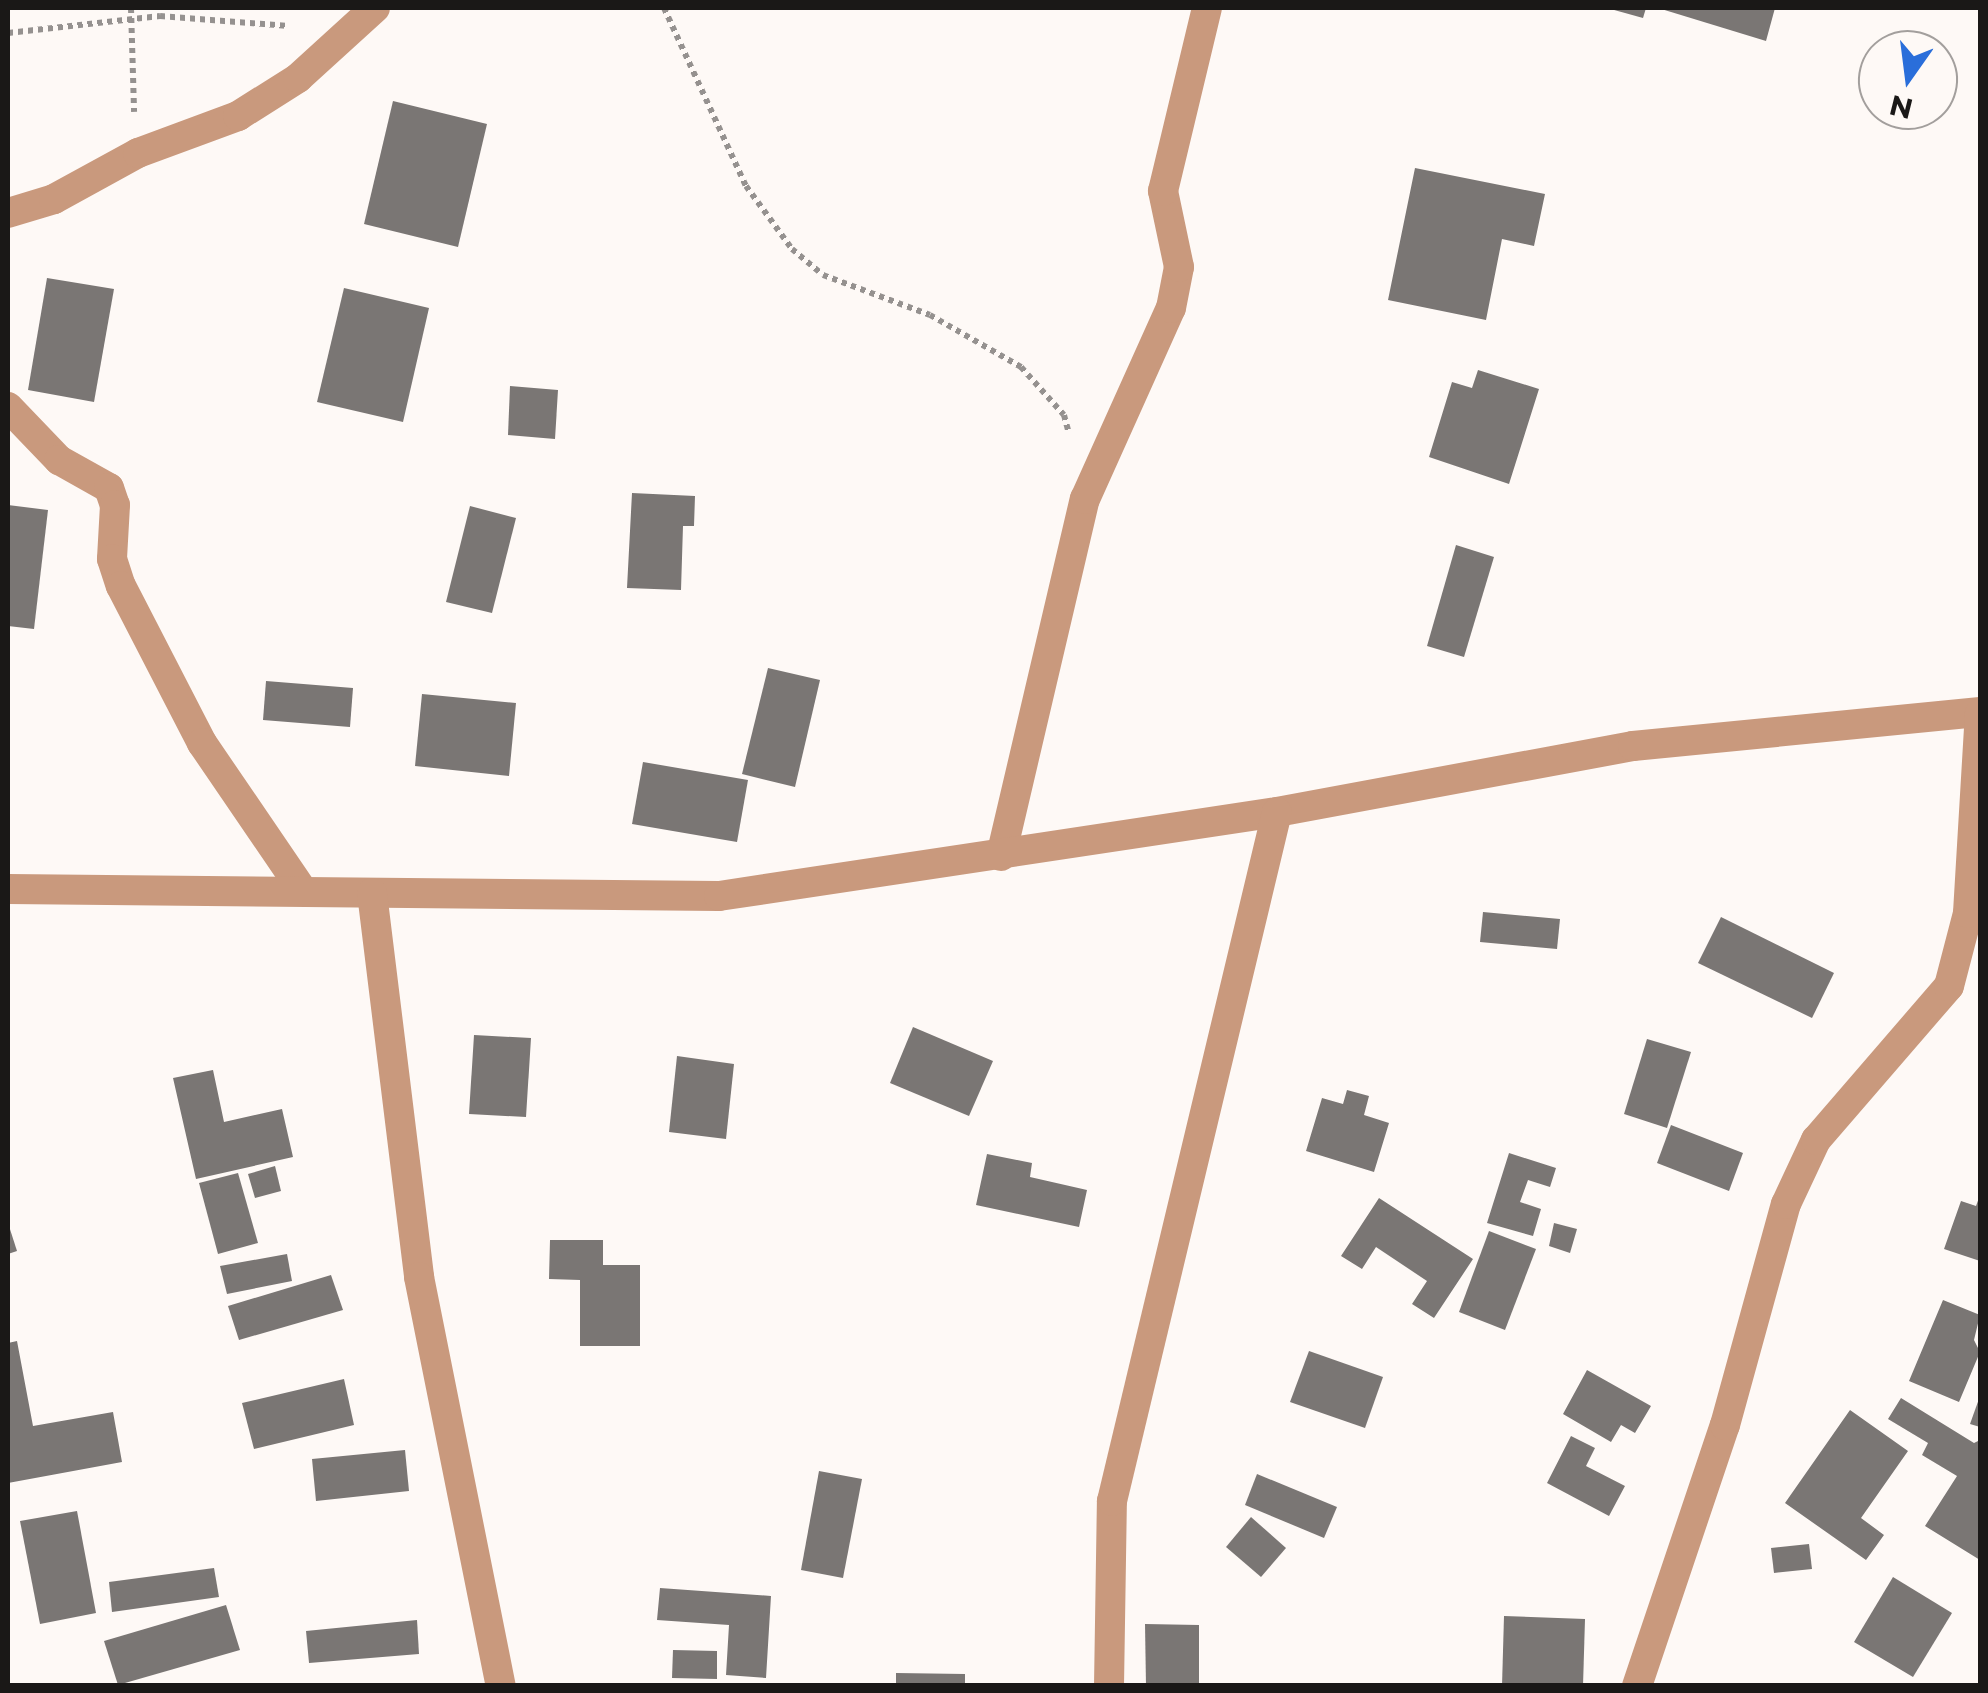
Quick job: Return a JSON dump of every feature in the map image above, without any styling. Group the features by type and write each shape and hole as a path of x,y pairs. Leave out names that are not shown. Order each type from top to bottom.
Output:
{"street":[{"path":"1001,856 1085,499 1172,308 1179,267 1163,190 1206,8"},
{"path":"8,213 54,200 138,153 260,104 369,13"},
{"path":"8,407 59,460 112,492 112,559 121,586 202,743 303,891"},
{"path":"8,888 719,896 1277,812 1633,746 1980,712 1968,912 1950,986 1816,1140 1786,1204 1725,1425 1637,1686"},
{"path":"1109,1686 1112,1500 1277,812"},
{"path":"372,894 419,1278 501,1686"}],"path":[{"path":"130,8 138,153"},
{"path":"664,8 746,186 792,249 823,275 930,316 1021,367 1064,415 1085,499"},
{"path":"8,32 191,16 273,26 369,13"}],"building":[{"path":"1607,8 1646,8 1643,18"},
{"path":"1658,8 1775,8 1766,41"},
{"path":"393,101 487,124 458,247 364,224"},
{"path":"1415,168 1545,194 1534,246 1502,239 1486,320 1388,300"},
{"path":"47,278 114,289 94,402 28,390"},
{"path":"344,288 429,308 403,422 317,402"},
{"path":"1478,370 1539,389 1509,484 1429,457 1452,382 1472,388"},
{"path":"510,386 558,390 555,439 508,435"},
{"path":"632,493 695,496 694,526 683,526 681,590 627,588"},
{"path":"8,505 48,510 34,629 8,626"},
{"path":"470,506 516,518 492,613 446,602"},
{"path":"1456,545 1494,557 1464,657 1427,646"},
{"path":"768,668 820,680 795,787 742,774"},
{"path":"266,681 353,688 350,727 263,720"},
{"path":"422,694 516,703 509,776 415,766"},
{"path":"643,762 748,780 737,842 632,824"},
{"path":"1483,912 1560,919 1557,949 1480,942"},
{"path":"1721,917 1834,973 1812,1018 1698,963"},
{"path":"913,1027 993,1061 969,1116 890,1083"},
{"path":"474,1035 531,1038 526,1117 469,1114"},
{"path":"1647,1039 1691,1052 1667,1128 1624,1114"},
{"path":"677,1056 734,1064 726,1139 669,1132"},
{"path":"213,1070 224,1122 282,1109 293,1157 196,1179 173,1078"},
{"path":"1347,1090 1369,1096 1364,1115 1389,1123 1374,1172 1306,1151 1322,1098 1343,1104"},
{"path":"1671,1125 1743,1153 1729,1191 1657,1163"},
{"path":"1509,1153 1556,1168 1550,1187 1528,1180 1520,1202 1541,1209 1533,1236 1487,1223"},
{"path":"987,1154 1032,1163 1030,1177 1087,1190 1079,1227 976,1205"},
{"path":"275,1166 281,1191 255,1198 248,1174"},
{"path":"238,1173 258,1243 218,1254 199,1183"},
{"path":"1980,1195 1980,1261 1944,1249 1961,1201 1976,1206"},
{"path":"1379,1198 1473,1259 1434,1318 1412,1304 1427,1281 1376,1247 1362,1269 1341,1256"},
{"path":"8,1223 17,1251 8,1254"},
{"path":"1554,1223 1577,1229 1570,1253 1549,1246"},
{"path":"1489,1231 1536,1249 1505,1330 1459,1312"},
{"path":"550,1240 603,1240 603,1265 640,1265 640,1346 580,1346 580,1280 549,1279"},
{"path":"287,1254 292,1281 227,1294 220,1266"},
{"path":"331,1275 343,1310 239,1340 228,1306"},
{"path":"1943,1300 1980,1315 1974,1340 1980,1352 1959,1402 1909,1381"},
{"path":"17,1341 33,1426 113,1412 122,1462 8,1483 8,1343"},
{"path":"1309,1351 1383,1377 1365,1428 1290,1402"},
{"path":"1587,1370 1651,1406 1635,1433 1621,1425 1611,1442 1563,1414"},
{"path":"344,1379 354,1425 254,1449 242,1403"},
{"path":"1980,1396 1980,1427 1970,1424"},
{"path":"1901,1398 1974,1443 1980,1440 1980,1560 1925,1526 1957,1476 1922,1455 1928,1443 1888,1419"},
{"path":"1850,1410 1908,1451 1861,1518 1884,1535 1866,1560 1785,1503"},
{"path":"1571,1436 1595,1448 1586,1466 1625,1486 1609,1516 1547,1483"},
{"path":"405,1450 409,1491 316,1501 312,1459"},
{"path":"819,1471 862,1479 843,1578 801,1570"},
{"path":"1257,1474 1337,1507 1324,1538 1245,1505"},
{"path":"77,1511 96,1613 40,1624 20,1521"},
{"path":"1251,1517 1286,1548 1261,1577 1226,1547"},
{"path":"1809,1544 1812,1569 1774,1573 1771,1548"},
{"path":"214,1568 219,1597 112,1612 109,1582"},
{"path":"1893,1577 1952,1613 1913,1677 1854,1642"},
{"path":"660,1588 771,1596 766,1678 726,1675 729,1625 657,1620"},
{"path":"226,1605 240,1650 118,1685 104,1641"},
{"path":"1504,1616 1585,1619 1583,1686 1502,1686"},
{"path":"417,1620 419,1654 309,1663 306,1631"},
{"path":"1145,1624 1199,1625 1199,1686 1146,1686"},
{"path":"673,1650 717,1651 717,1679 672,1678"},
{"path":"896,1673 965,1674 965,1686 896,1686"}]}
